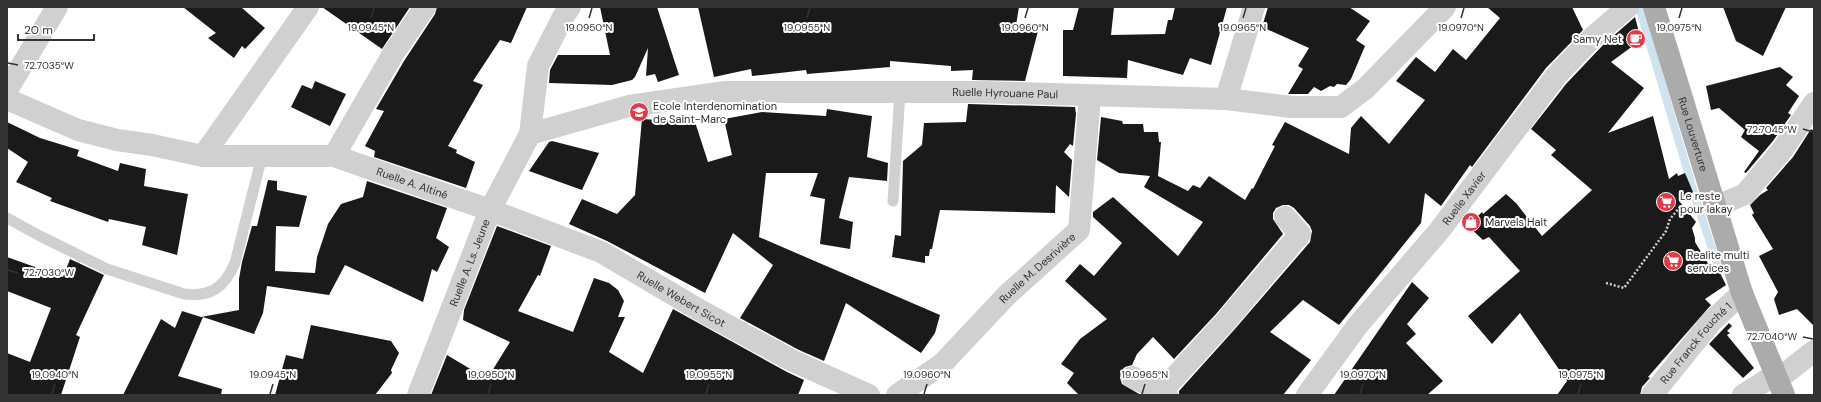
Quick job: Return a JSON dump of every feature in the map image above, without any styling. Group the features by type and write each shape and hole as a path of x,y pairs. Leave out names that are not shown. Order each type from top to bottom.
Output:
{"main road":[{"name":"Rue Louverture","path":"1654,7 1706,210 1779,383"}],"street":[{"path":"7,90 57,7"},
{"path":"203,156 308,7"},
{"path":"334,156 393,54 425,7"},
{"path":"530,134 538,66 563,17 570,7"},
{"path":"1226,99 1254,7"},
{"name":"Ruelle Hyrouane Paul","path":"530,134 629,106 725,92 978,92 1226,99 1291,107 1342,107 1366,88 1445,7"},
{"name":"Ruelle Xavier","path":"1307,395 1358,325 1439,231 1556,76 1594,36 1628,7"},
{"name":"Ruelle M. Desrivière","path":"897,395 942,364 1007,295 1079,230 1090,96"},
{"name":"Ruelle A. Altiné","path":"7,98 78,130 117,140 152,145 203,156 334,156 490,210"},
{"path":"1706,210 1744,194 1783,149 1814,103"},
{"name":"Ruelle A. Ls. Jeune","path":"418,395 490,210 530,134"},
{"name":"Ruelle Webert Sicot","path":"490,210 601,252 703,312 793,361 869,395"},
{"path":"1132,377 1164,393 1300,234 1285,216"},
{"name":"Rue Franck Fouché 1","path":"1652,395 1711,322 1742,293"},
{"path":"1746,394 1779,383 1814,351"}],"lane":[{"path":"893,201 900,92"},
{"path":"7,218 107,269 184,294 197,295 210,292 221,285 230,275 235,263 262,156"}],"path":[{"path":"1606,283 1624,288 1666,231 1670,219 1680,207 1706,210"}],"building":[{"path":"183,7 241,7 265,28 245,49 242,46 234,58 208,38 216,33"},
{"path":"322,7 410,7 382,49"},
{"path":"437,7 527,7 511,43 500,40 473,81 483,85 448,146 457,150 456,153 475,162 466,188 374,157 375,151 365,146 384,111 376,109 404,61 435,14"},
{"path":"600,7 657,7 679,75 658,82 655,74 646,76 648,48 635,77 632,80 612,85 549,83 550,70 558,55 610,55"},
{"path":"698,7 1019,7 1016,25 1039,27 1025,81 972,80 973,70 951,71 951,66 890,61 890,67 807,74 806,70 752,76 751,69 714,77"},
{"path":"1079,7 1114,7 1111,35 1165,34 1168,20 1172,20 1175,7 1227,7 1211,65 1190,58 1183,75 1128,60 1127,78 1063,76 1063,30 1073,30"},
{"path":"1268,7 1349,7 1370,21 1356,40 1365,46 1351,79 1346,85 1337,84 1334,87 1330,86 1321,91 1314,87 1308,94 1288,94 1303,69 1298,66 1309,48 1262,27"},
{"path":"1487,7 1572,7 1583,30 1546,68 1472,167 1470,165 1441,206 1425,193 1421,223 1339,325 1303,300 1270,332 1311,360 1283,395 1179,395 1179,391 1310,242 1312,231 1310,226 1294,208 1289,205 1283,205 1276,208 1273,213 1273,219 1283,234 1216,314 1174,359 1153,337 1137,354 1132,365 1125,367 1121,371 1120,378 1122,384 1141,395 1079,395 1067,383 1074,373 1061,364 1080,339 1107,319 1065,281 1080,264 1094,276 1122,243 1093,217 1093,212 1113,197 1178,256 1203,222 1144,187 1150,176 1119,173 1097,160 1101,117 1122,121 1123,124 1143,124 1144,132 1158,132 1159,142 1161,142 1158,176 1188,191 1193,185 1200,188 1209,176 1245,200 1252,188 1253,189 1275,146 1272,145 1285,122 1349,154 1351,128 1361,116 1389,144 1425,100 1396,81 1416,57 1435,72 1453,49 1466,60 1500,18"},
{"path":"1723,7 1786,7 1763,56 1736,41"},
{"path":"1635,17 1641,40 1611,62 1644,88 1608,133 1653,116 1669,179 1677,173 1678,176 1685,173 1693,192 1680,202 1696,222 1692,228 1695,242 1712,270 1717,267 1726,285 1705,299 1711,305 1648,377 1650,378 1642,387 1640,395 1557,395 1567,381 1520,313 1492,344 1468,316 1520,271 1489,237 1483,240 1468,226 1482,212 1483,214 1506,194 1516,203 1542,236 1592,190 1551,155 1556,150 1531,129 1566,84 1603,45"},
{"path":"1780,67 1793,77 1786,85 1799,96 1788,113 1791,115 1773,141 1746,173 1744,172 1759,151 1741,137 1745,130 1719,108 1711,110 1706,86"},
{"path":"315,81 346,94 330,126 291,107 302,85 312,89"},
{"path":"968,104 1075,107 1076,114 1073,146 1070,144 1064,152 1072,160 1069,197 1056,185 1055,213 940,210 932,249 930,249 929,256 925,256 925,263 892,257 895,235 901,236 903,161 922,145 924,123 966,122"},
{"path":"827,109 872,116 867,157 888,163 887,181 849,177 839,218 853,222 850,249 820,244 825,199 810,196 818,173 766,173 759,237 940,315 935,333 921,353 846,303 824,361 799,350 740,318 773,265 733,233 705,293 607,241 569,224 582,199 617,214 635,195 642,119 695,122 708,162 732,155 724,119 762,112 826,116"},
{"path":"7,122 40,138 79,150 77,156 118,171 120,163 146,169 144,186 188,194 177,255 142,245 146,227 109,219 108,222 50,201 52,198 16,182 28,162 7,148"},
{"path":"1811,129 1814,131 1814,326 1797,309 1779,315 1774,299 1778,292 1759,256 1773,249 1752,215 1754,213 1750,205 1760,195 1768,190 1766,188 1793,157"},
{"path":"552,141 599,153 582,190 529,171 549,142"},
{"path":"268,180 277,181 277,190 307,196 299,227 276,226 275,271 315,273 317,257 328,224 341,204 363,197 367,181 447,208 436,238 449,247 437,272 432,269 423,302 345,265 329,295 267,286 263,313 254,334 203,317 178,376 222,389 221,395 123,395 161,319 175,328 182,311 201,317 239,310 239,279 242,262 252,226 257,226"},
{"path":"497,226 551,246 540,276 538,275 518,311 573,332 594,278 609,283 618,290 624,301 618,317 625,317 609,352 643,373 673,309 804,380 798,395 431,395 447,355 487,379 510,342 463,320 464,310"},
{"path":"7,257 63,277 70,259 104,275 76,335 80,337 61,395 7,395 7,353 30,362 51,308 7,291"},
{"path":"1412,282 1429,298 1407,324 1416,334 1406,343 1443,381 1427,395 1334,395"},
{"path":"1729,323 1732,326 1727,331 1730,333 1727,335 1754,368 1743,378 1709,344"},
{"path":"311,325 391,341 399,353 391,370 392,373 375,395 275,395 286,355 303,359"}],"waterway":[{"path":"1639,7 1697,203 1717,264"}],"place":[{"name":"Samy Net","path":"1636,39"},
{"name":"Ecole Interdenomination de Saint-Marc","path":"639,112"},
{"name":"Le reste pour lakay","path":"1666,202"},
{"name":"Marvels Hait","path":"1471,222"},
{"name":"Realite multi services","path":"1673,261"}]}
